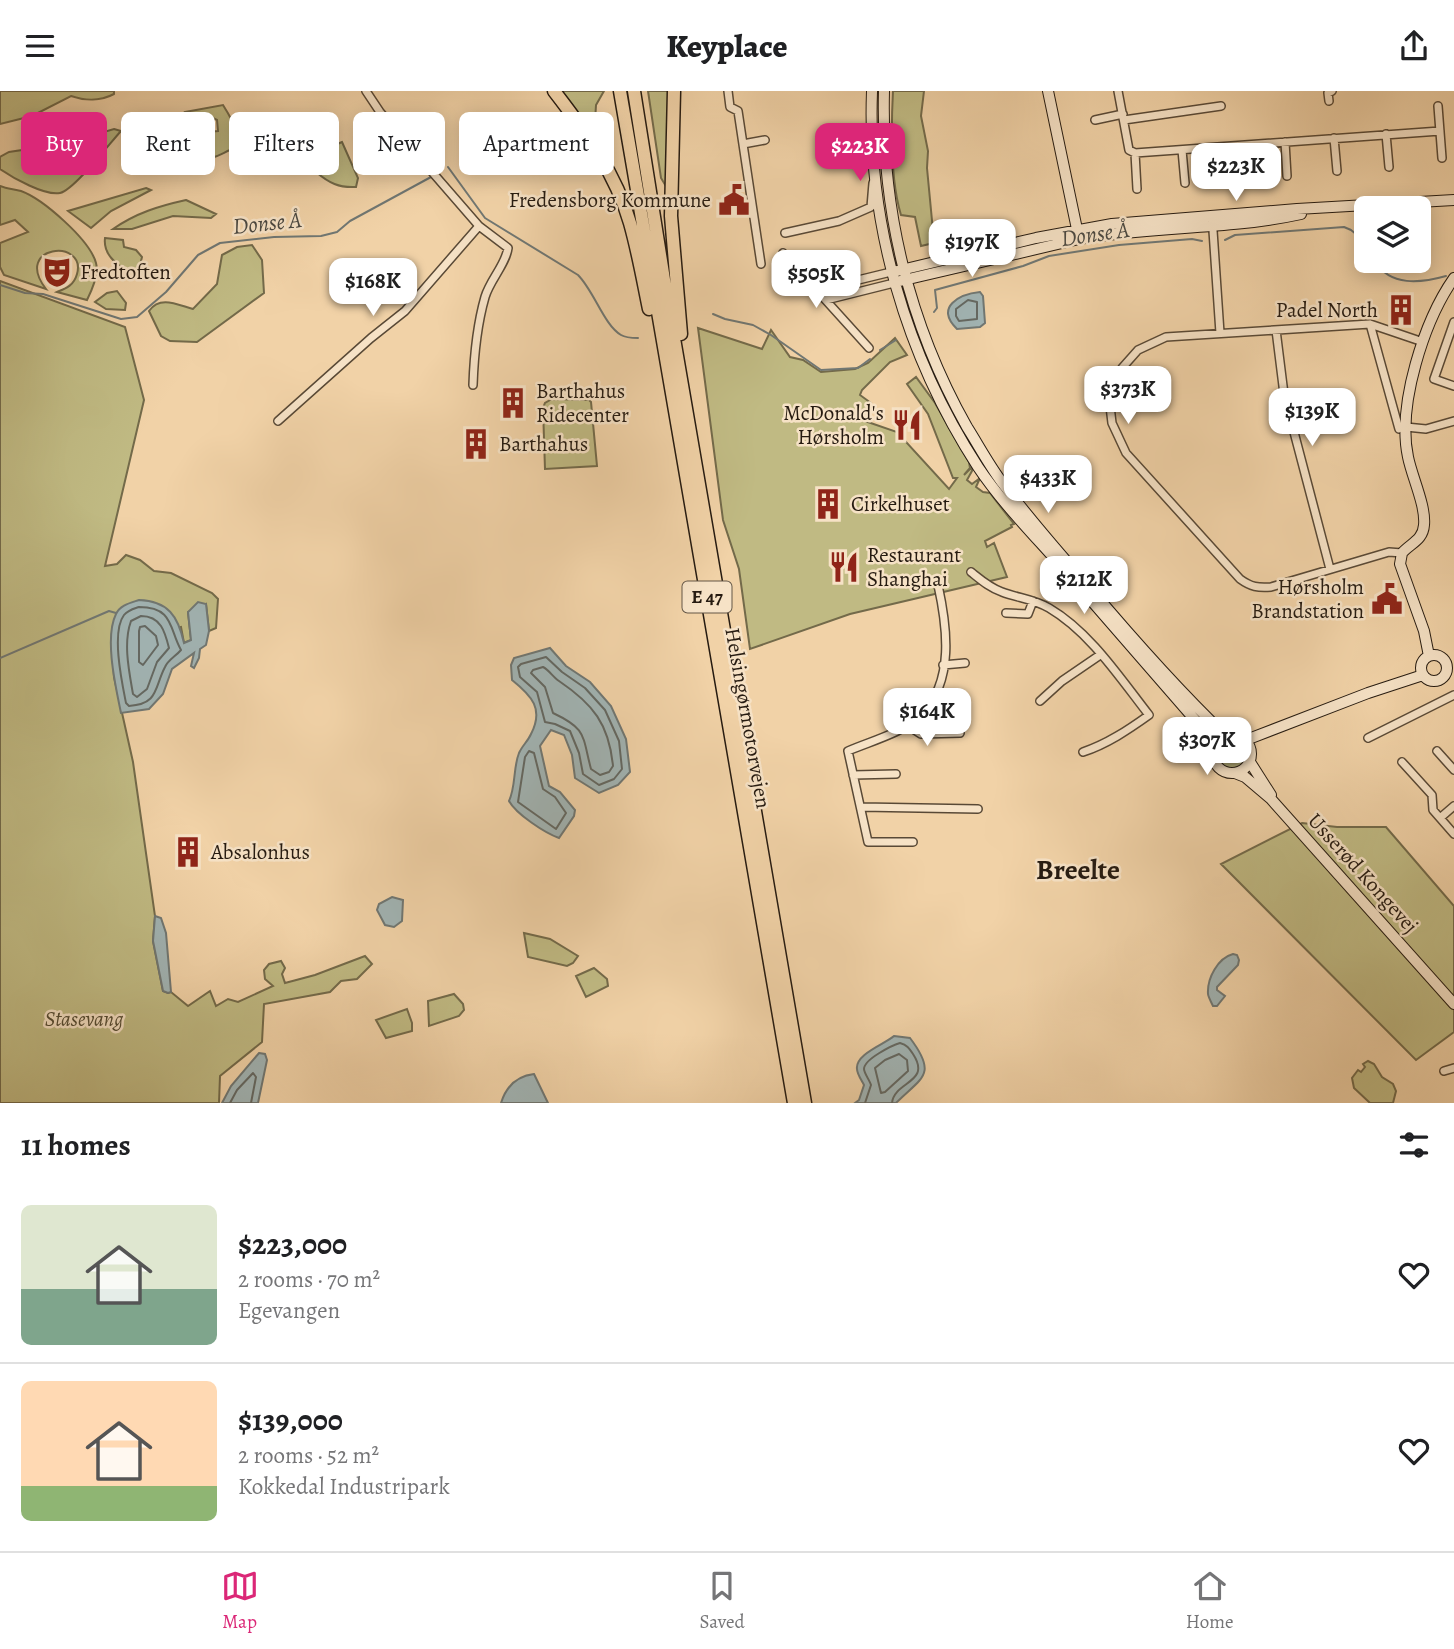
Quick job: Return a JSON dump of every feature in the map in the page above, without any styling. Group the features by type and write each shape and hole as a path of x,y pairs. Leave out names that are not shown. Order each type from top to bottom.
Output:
{"highway":[{"path":"554,91 582,126 609,171 629,220 669,414 683,456"},
{"name":"Helsingørmotorvejen","path":"620,91 794,1103"},
{"name":"Helsingørmotorvejen","path":"634,91 805,1103"},
{"path":"674,91 670,216 688,414"}],"main road":[{"path":"872,91 875,176 893,277 930,379 947,415 998,494 1216,744"},
{"path":"884,91 884,155 890,206 904,274 925,340 946,389 1003,485 1114,617 1226,736"},
{"path":"1048,91 1078,234"},
{"path":"893,277 1078,234 1213,221 1280,211 1454,200"},
{"path":"1213,221 1264,222 1326,208"},
{"path":"1429,656 1424,631 1400,564 1402,553 1417,541 1424,527 1403,428 1415,366 1423,342 1438,305 1454,278"},
{"path":"1429,656 1437,656 1449,662 1440,679 1429,680 1422,672 1424,660 1429,656"},
{"path":"1249,744 1278,727 1422,672"},
{"path":"1234,734 1249,744 1250,762 1241,771 1225,772 1217,766 1213,755 1216,744 1226,736 1234,734"},
{"name":"Usserød Kongevej","path":"1250,762 1271,793 1271,799"},
{"name":"Usserød Kongevej","path":"1235,773 1245,777 1271,799 1454,1004"}],"street":[{"path":"366,91 380,111 479,226 508,248 507,256 495,273 485,297 474,353 473,385"},
{"path":"728,91 730,107 738,111 761,264"},
{"path":"1118,91 1129,150 1135,153 1440,131"},
{"path":"1329,101 1328,93 1332,91"},
{"path":"1095,120 1220,106"},
{"path":"1438,106 1442,158"},
{"path":"1386,135 1389,167"},
{"path":"1334,138 1337,171"},
{"path":"743,144 765,140"},
{"path":"1284,142 1287,176"},
{"path":"1233,146 1236,180"},
{"path":"1182,150 1185,183"},
{"path":"1135,153 1137,189"},
{"path":"785,233 839,221 871,207 875,176"},
{"path":"1213,221 1220,333"},
{"path":"278,421 405,311 479,226"},
{"path":"783,253 869,348"},
{"path":"817,290 893,277"},
{"path":"826,299 893,277"},
{"path":"1454,322 1434,379 1454,386"},
{"path":"1370,324 1403,428 1426,429 1454,421"},
{"path":"1402,553 1390,552 1271,587 1249,585 1240,579 1126,453 1117,439 1110,406 1122,367 1133,354 1166,337 1370,324 1423,342"},
{"path":"1276,330 1284,394 1330,569"},
{"path":"971,572 987,586 1033,601 1062,617 1100,655 1149,715 1118,736 1083,752"},
{"path":"913,842 868,842 848,751 907,725 921,715 931,702 943,665 946,624 939,585"},
{"path":"1006,613 1027,614 1033,601"},
{"path":"1040,701 1062,681 1100,655"},
{"path":"943,665 965,663"},
{"path":"1368,738 1454,695"},
{"path":"907,725 921,734 960,733"},
{"path":"1437,751 1454,770"},
{"path":"1402,762 1432,795 1433,810 1454,834"},
{"path":"853,775 896,773"},
{"path":"1440,818 1454,806"},
{"path":"861,807 978,809"},
{"path":"1444,1071 1454,1068"}],"green space":[{"path":"0,91 114,91 114,94 104,98 82,99 71,96 40,112 21,112 21,119 0,124"},
{"path":"559,91 604,91 596,105 596,112 575,112"},
{"path":"648,91 668,91 667,188 661,178"},
{"path":"893,91 924,91 921,116 928,151 933,231 938,242 921,246 915,217 901,215 893,170"},
{"path":"223,105 229,115 229,150 215,157 215,131 218,131 215,112 185,112"},
{"path":"107,131 121,131 107,147"},
{"path":"342,142 353,167 353,175 358,178 356,187 334,184 320,175 339,175 339,144"},
{"path":"21,150 21,175 83,175 60,193 38,189 0,169 0,157"},
{"path":"0,186 21,191 41,202 85,243 97,267 95,282 87,300 57,292 70,286 77,274 77,263 72,255 63,251 52,251 44,255 38,263 38,274 46,289 4,275 0,267 0,243 28,232 15,220 0,225"},
{"path":"146,188 151,190 111,211 91,228 68,211"},
{"path":"186,200 216,214 211,218 173,216 132,229 113,229 148,211"},
{"path":"105,238 123,240 124,247 136,250 142,257 139,269 128,272 115,262 108,254"},
{"path":"252,245 262,260 264,293 197,342 170,341 161,336 149,311 153,306 164,302 193,309 217,284 222,255 237,247"},
{"name":"Stasevang","path":"0,281 125,327 144,400 105,566 117,564 126,555 140,560 154,571 171,573 212,593 218,599 216,628 209,631 206,604 188,612 191,640 184,643 181,627 112,644 114,677 133,762 155,916 153,941 163,991 171,992 188,1006 210,991 216,1006 228,999 238,1002 273,986 265,979 264,970 269,964 281,961 285,968 282,974 285,983 365,956 372,964 357,979 341,981 330,992 264,1004 262,1042 220,1076 219,1103 0,1103"},
{"path":"117,291 126,303 125,310 106,309 95,302 107,293"},
{"path":"698,328 762,349 771,330 790,357 803,360 821,372 855,369 868,363 895,338 907,355 890,362 862,390 860,395 871,403 862,420 897,432 949,489 957,478 953,478 928,414 907,384 916,377 935,403 969,462 970,468 964,475 972,467 967,480 972,484 980,478 976,487 990,493 1014,524 985,541 987,547 994,543 1007,577 850,614 750,649 739,569 723,520"},
{"path":"552,399 591,402 597,466 545,469 543,408 545,403"},
{"path":"1232,739 1243,743 1247,754 1243,765 1232,769 1221,765 1217,754 1221,743"},
{"path":"1302,823 1337,827 1386,827 1454,906 1454,1032 1416,1060 1221,864"},
{"path":"524,933 550,939 578,956 567,966 528,957"},
{"path":"594,968 607,979 608,986 586,997 576,976"},
{"path":"454,994 463,1004 464,1010 459,1016 429,1026 428,1001"},
{"path":"407,1009 412,1031 386,1038 376,1020"},
{"path":"1368,1061 1374,1064 1382,1077 1393,1084 1396,1091 1393,1103 1370,1103 1354,1088 1352,1078 1358,1070 1361,1072 1365,1067 1363,1064"}],"water":[{"path":"980,292 983,296 985,323 980,327 957,329 948,314 952,303"},
{"path":"139,600 157,603 170,612 179,625 184,643 191,640 188,612 198,602 206,604 209,631 206,645 200,649 194,668 191,666 194,653 172,669 163,694 149,709 121,713 112,663 111,636 120,608"},
{"path":"550,648 566,666 590,682 611,706 626,739 630,772 618,785 599,793 575,778 572,755 564,735 551,730 540,746 549,786 560,792 575,810 574,816 559,838 531,823 509,801 519,753 531,734 536,717 534,704 512,680 511,665 514,658"},
{"path":"392,897 403,900 402,921 394,927 385,925 377,910 379,904"},
{"path":"155,916 161,918 166,933 171,992 168,993 163,991 153,941"},
{"path":"1233,954 1237,955 1238,965 1217,987 1225,996 1217,1006 1213,1006 1208,994 1212,975 1218,964"},
{"path":"894,1036 910,1038 919,1050 925,1068 923,1075 896,1103 855,1103 859,1100 864,1085 858,1073 858,1064 865,1054"},
{"path":"259,1053 265,1054 267,1060 258,1103 222,1103 231,1086"},
{"path":"534,1074 548,1103 501,1103 513,1083"}],"waterway":[{"name":"Donse Å","path":"448,167 485,218 578,275 615,330 625,337 638,338"},
{"name":"Donse Å","path":"0,285 25,293 43,294 121,319 137,317 166,292 198,255 220,243 274,237 321,236 337,232 350,221 431,177"},
{"name":"Donse Å","path":"1225,240 1235,235 1344,227 1354,232"},
{"name":"Donse Å","path":"934,312 937,308 935,290 1023,266 1049,256 1119,245 1192,239 1202,241"},
{"name":"Donse Å","path":"1386,273 1407,281 1446,276"},
{"name":"Donse Å","path":"713,314 753,325 821,370 858,368 870,359"},
{"name":"Donse Å","path":"880,350 896,340"},
{"path":"0,658 109,611 116,613"}],"place":[{"name":"Fredensborg Kommune","path":"734,200"},
{"name":"Fredtoften","path":"57,272"},
{"name":"Padel North","path":"1401,310"},
{"name":"Barthahus Ridecenter","path":"513,403"},
{"name":"McDonald's Hørsholm","path":"907,425"},
{"name":"Barthahus","path":"476,444"},
{"name":"Cirkelhuset","path":"828,504"},
{"name":"Restaurant Shanghai","path":"844,567"},
{"name":"Hørsholm Brandstation","path":"1387,599"},
{"name":"Absalonhus","path":"188,852"}],"district":[{"name":"Breelte","path":"1078,870"}]}
